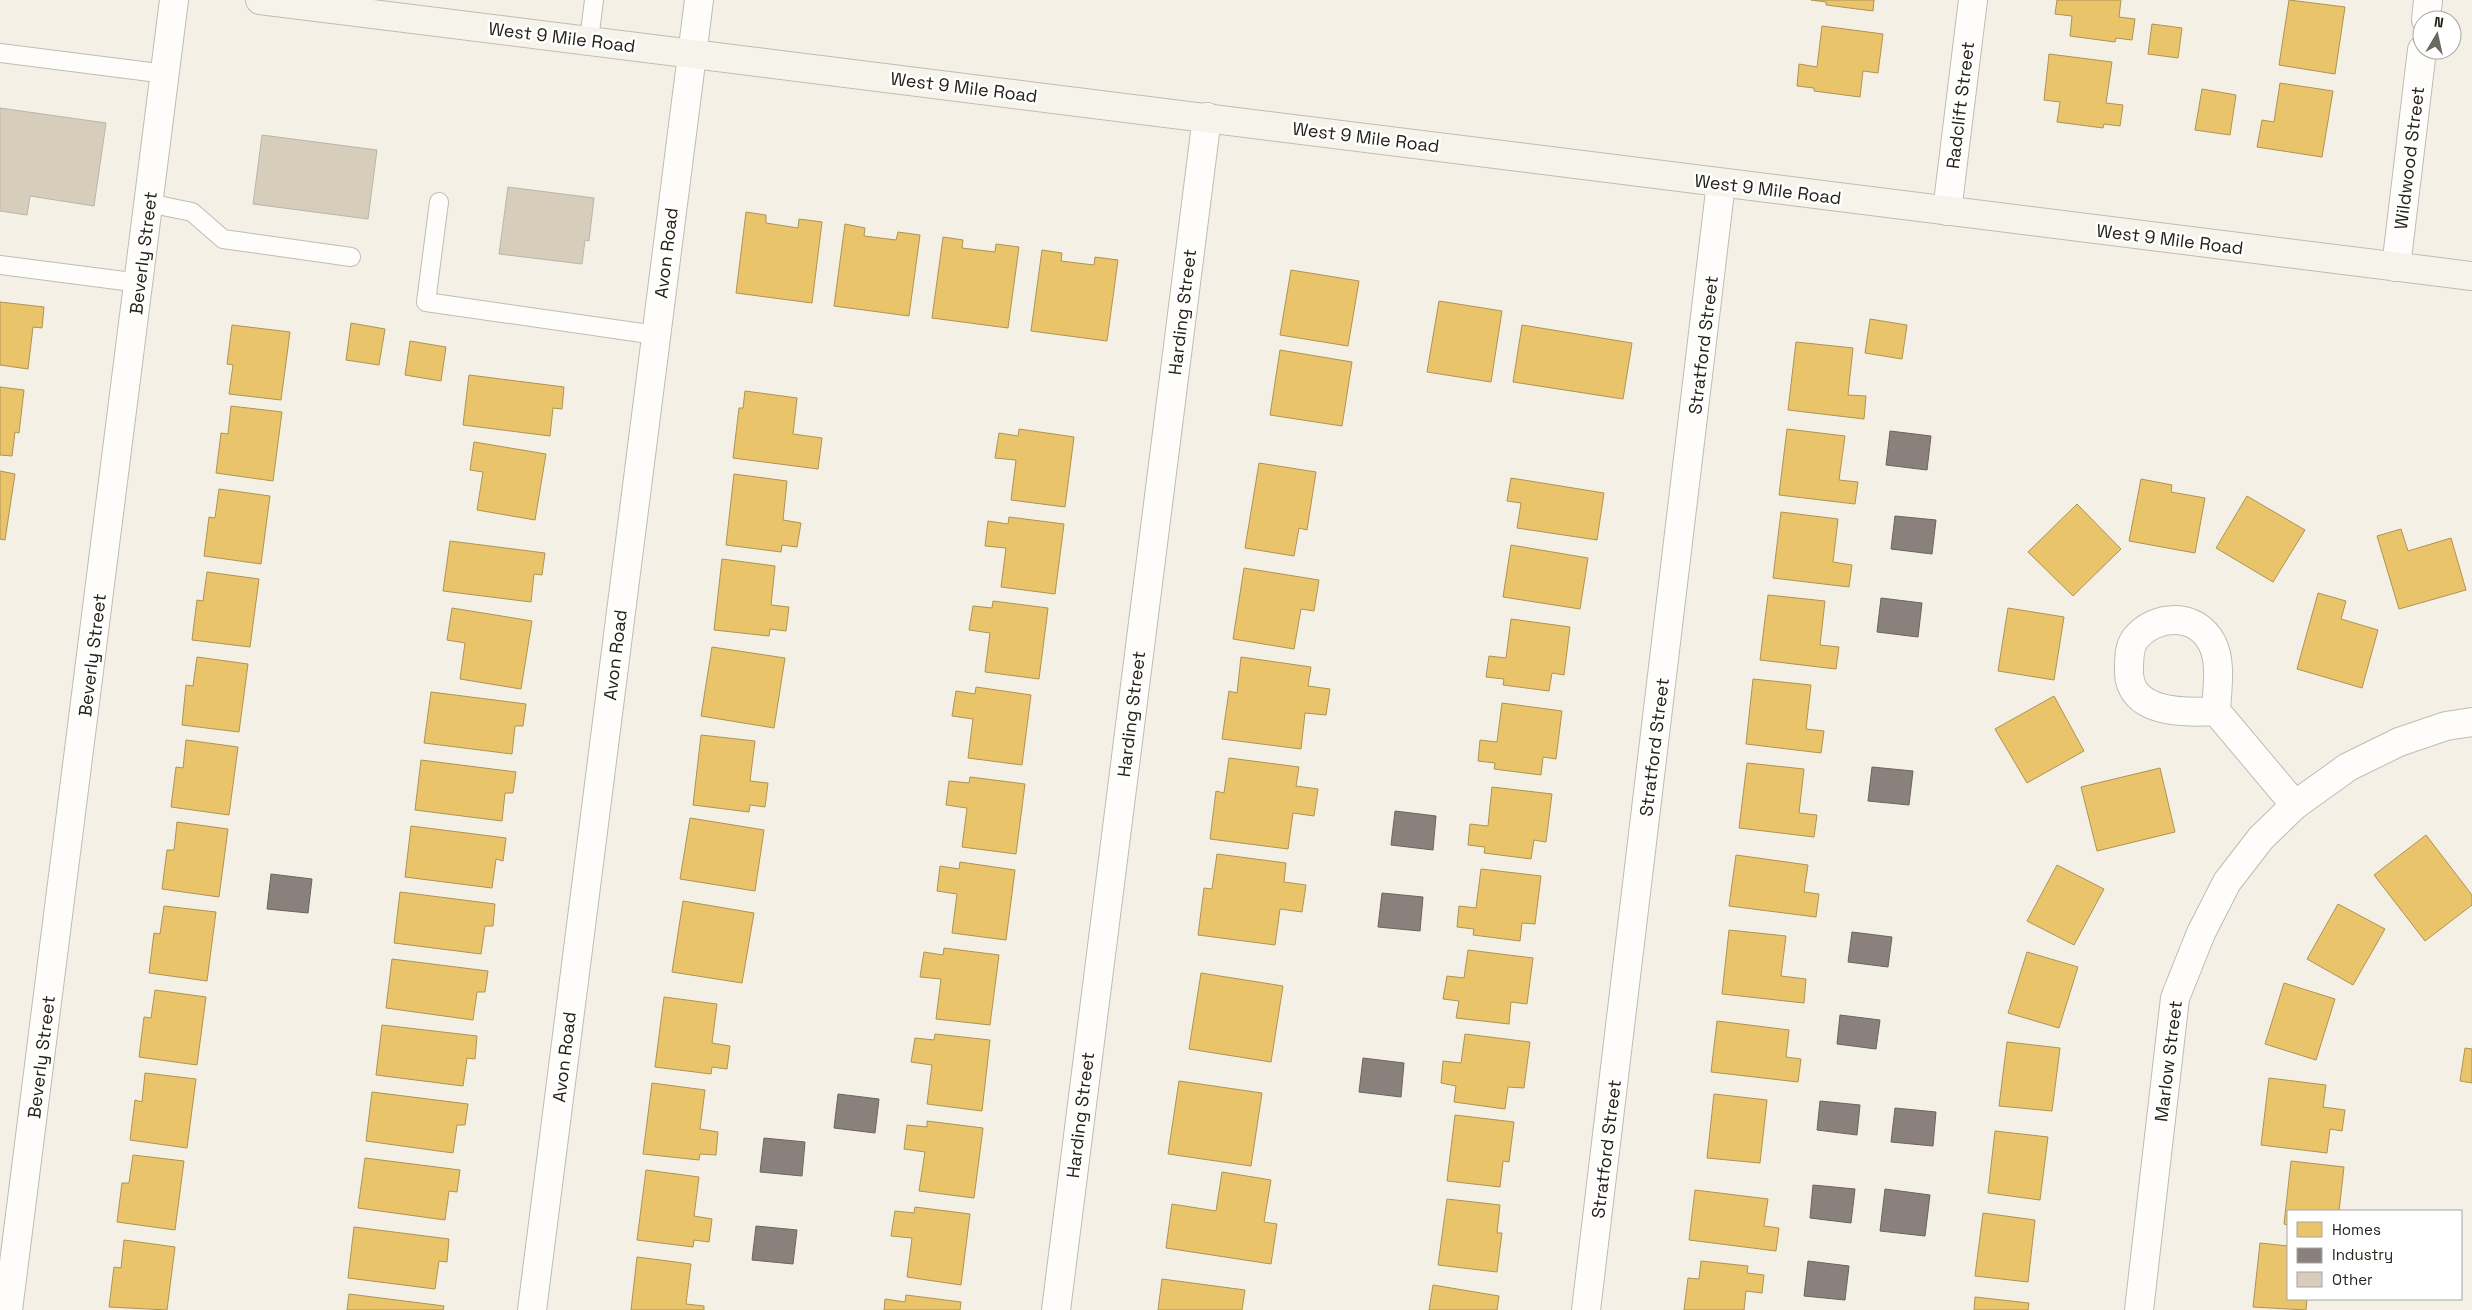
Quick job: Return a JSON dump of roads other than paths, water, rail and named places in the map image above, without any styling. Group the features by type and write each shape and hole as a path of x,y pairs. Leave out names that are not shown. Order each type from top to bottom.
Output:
{"main road":[{"name":"West 9 Mile Road","path":"260,0 2472,276"}],"street":[{"name":"Beverly Street","path":"8,1310 140,283 148,203 174,0"},
{"name":"Avon Road","path":"532,1310 699,0"},
{"name":"Radclift Street","path":"1947,211 1973,0"},
{"name":"Wildwood Street","path":"2396,267 2421,60"},
{"name":"Harding Street","path":"1056,1310 1207,117"},
{"name":"Stratford Street","path":"1586,1310 1722,183"},
{"path":"2216,711 2295,805"},
{"name":"Marlow Street","path":"2139,1310 2174,998 2201,933 2227,882 2261,838 2295,805 2348,767 2399,742 2446,726 2472,722"}],"lane":[{"path":"589,40 594,0"},
{"path":"0,54 166,74"},
{"path":"439,202 426,302 656,334"},
{"path":"148,203 192,212 223,239 352,256"},
{"path":"0,265 140,283"}]}
